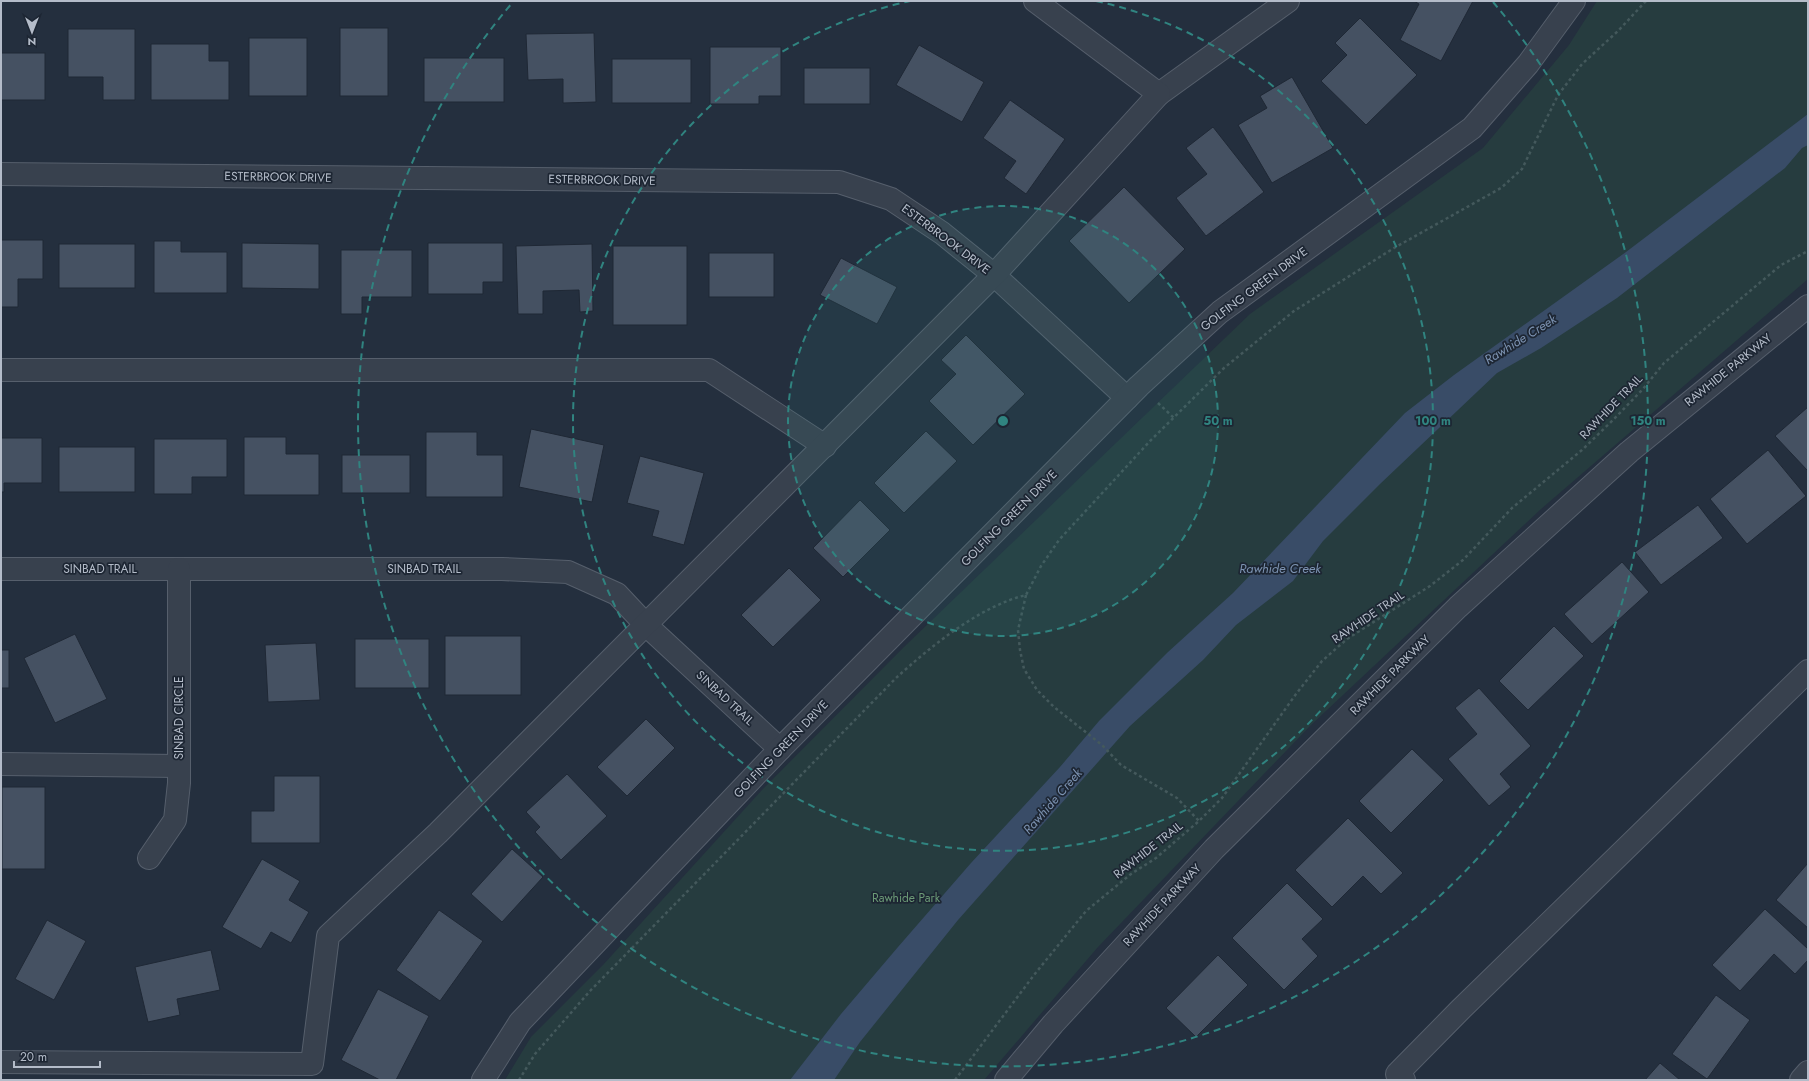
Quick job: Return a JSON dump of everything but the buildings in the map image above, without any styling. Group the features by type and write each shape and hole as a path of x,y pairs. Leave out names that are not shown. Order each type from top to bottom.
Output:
{"street":[{"path":"1035,1 1159,94"},
{"path":"1,1062 312,1064 328,936 438,833 994,275 1159,94 1288,1"},
{"name":"GOLFING GREEN DRIVE","path":"483,1080 520,1022 780,750 1139,386 1220,312 1472,128 1528,64 1574,1"},
{"name":"ESTERBROOK DRIVE","path":"1,174 839,182 891,199 942,233 994,275 1127,398"},
{"name":"RAWHIDE PARKWAY","path":"1006,1080 1053,1024 1214,849 1458,607 1629,452 1808,306"},
{"path":"1,370 709,370 824,446"},
{"name":"SINBAD TRAIL","path":"1,569 502,569 568,572 617,594 646,625 780,750"},
{"name":"SINBAD CIRCLE","path":"149,858 174,820 179,783 179,569"},
{"path":"1404,1080 1397,1074 1460,1010 1808,671"},
{"path":"1,764 179,766"},
{"path":"1801,1080 1808,1072"}],"path":[{"path":"1199,820 1177,798 1121,765 1102,745 1054,707 1036,690 1024,669 1018,630 1026,595 1041,566 1059,540 1150,441 1224,368 1294,311 1394,248 1502,188 1522,169 1558,95 1582,64 1618,31 1646,1"},
{"name":"RAWHIDE TRAIL","path":"955,1080 1034,975 1086,911 1131,874 1156,858 1199,820 1236,780 1269,731 1322,661 1347,639 1430,586 1463,560 1512,508 1582,450 1613,420 1644,389 1664,363 1781,265 1808,251"},
{"path":"519,1080 535,1054 590,991 896,678 922,654 962,626 1006,600 1026,595"}],"green space":[{"name":"Rawhide Park","path":"1597,1 1808,1 1808,279 1541,509 1310,726 1098,947 984,1080 505,1080 531,1037 603,965 762,790 904,647 1250,314 1483,148 1569,45"}],"water":[{"name":"Rawhide Creek","path":"1808,114 1808,145 1802,148 1785,168 1617,298 1541,348 1497,373 1380,484 1323,541 1293,581 1236,625 1203,660 1130,726 958,920 860,1042 834,1080 790,1080 841,1014 898,947 971,863 1060,767 1099,721 1168,652 1233,593 1405,413 1454,375 1626,252"}]}
